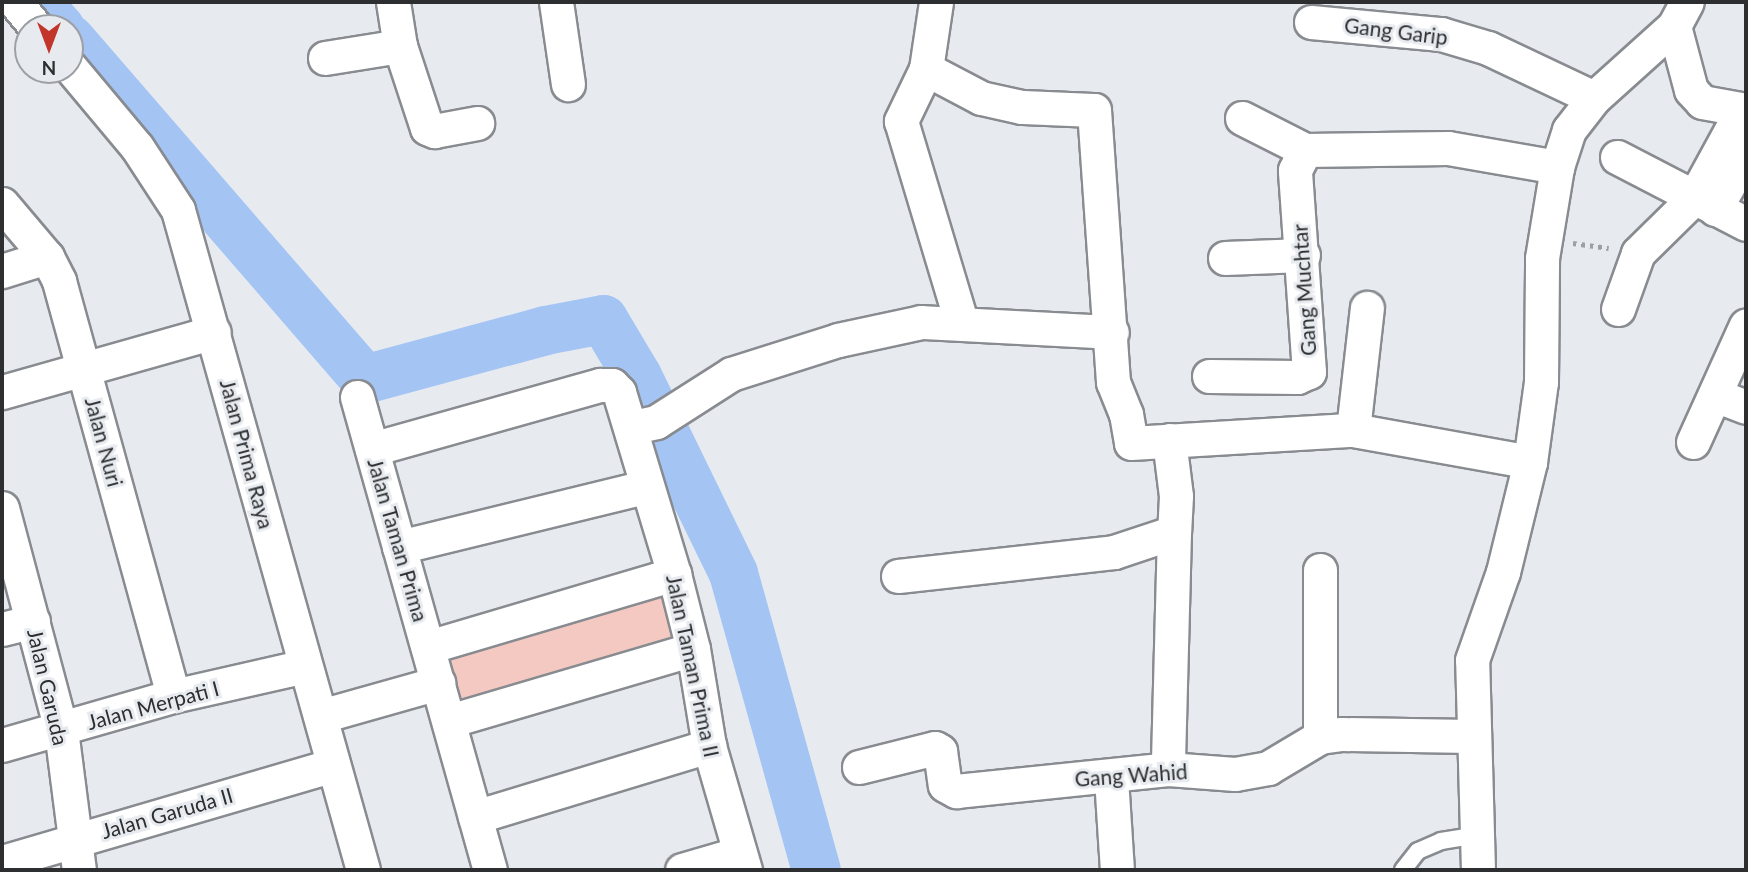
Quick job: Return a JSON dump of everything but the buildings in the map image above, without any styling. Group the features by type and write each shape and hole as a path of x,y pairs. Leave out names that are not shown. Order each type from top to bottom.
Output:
{"street":[{"path":"393,2 400,46 430,131 477,123"},
{"path":"556,2 568,84"},
{"path":"936,2 926,69 901,121 961,321"},
{"path":"1478,870 1472,736 1472,660 1503,572 1530,462 1541,382 1544,238 1557,167 1569,130 1594,98 1681,14"},
{"path":"1681,14 1691,90 1702,102 1744,110 1705,204"},
{"name":"Gang Garip","path":"1311,22 1441,34 1488,48 1594,98"},
{"path":"324,58 400,46"},
{"path":"926,69 981,98 1023,107 1094,110 1112,332 1113,382 1126,414 1131,443 1353,430 1530,462"},
{"name":"Jalan Prima Raya","path":"84,84 137,147 178,210 321,716 360,869"},
{"path":"1242,118 1305,150 1448,148 1557,167"},
{"name":"Gang Muchtar","path":"1209,376 1297,377 1309,372 1303,255 1295,170 1305,150"},
{"path":"1618,309 1638,253 1705,204 1746,154"},
{"path":"1617,157 1746,224"},
{"name":"Jalan Nuri","path":"2,204 47,257 58,281 173,696"},
{"path":"1225,258 1303,255"},
{"path":"2,271 47,257"},
{"path":"1353,430 1367,308"},
{"path":"654,419 731,374 838,340 920,322 961,321 1112,332"},
{"path":"1693,442 1746,325"},
{"path":"2,392 214,332"},
{"name":"Jalan Taman Prima II","path":"372,449 600,385 612,386 654,419 646,487 674,574 693,649 709,746 742,862"},
{"path":"1715,394 1746,407"},
{"name":"Jalan Taman Prima","path":"357,397 490,870"},
{"path":"1168,440 1176,496 1168,769"},
{"path":"399,547 646,487"},
{"name":"Jalan Garuda","path":"2,508 17,625 61,730 76,856"},
{"path":"898,576 1114,552 1174,532"},
{"path":"1320,570 1320,737 1472,736"},
{"path":"428,647 674,574"},
{"path":"449,721 693,649"},
{"name":"Jalan Merpati I","path":"2,746 173,696 305,666"},
{"path":"321,716 438,683"},
{"name":"Gang Wahid","path":"859,767 935,748 940,751 945,785 956,792 1027,782 1111,778 1168,769 1235,774 1268,768 1320,737"},
{"path":"475,817 709,746"},
{"name":"Jalan Garuda II","path":"2,862 76,856 333,765"},
{"path":"1111,778 1116,870"},
{"path":"682,870 742,862"}],"lane":[{"path":"1403,870 1418,851 1441,841 1478,835"}],"path":[{"path":"1544,238 1638,253"}],"shaded area":[{"path":"670,585 685,643 454,713 437,651"}],"waterway":[{"path":"36,2 47,14"},
{"path":"84,55 364,379 545,330 603,319 637,376 733,573 816,870"}]}
